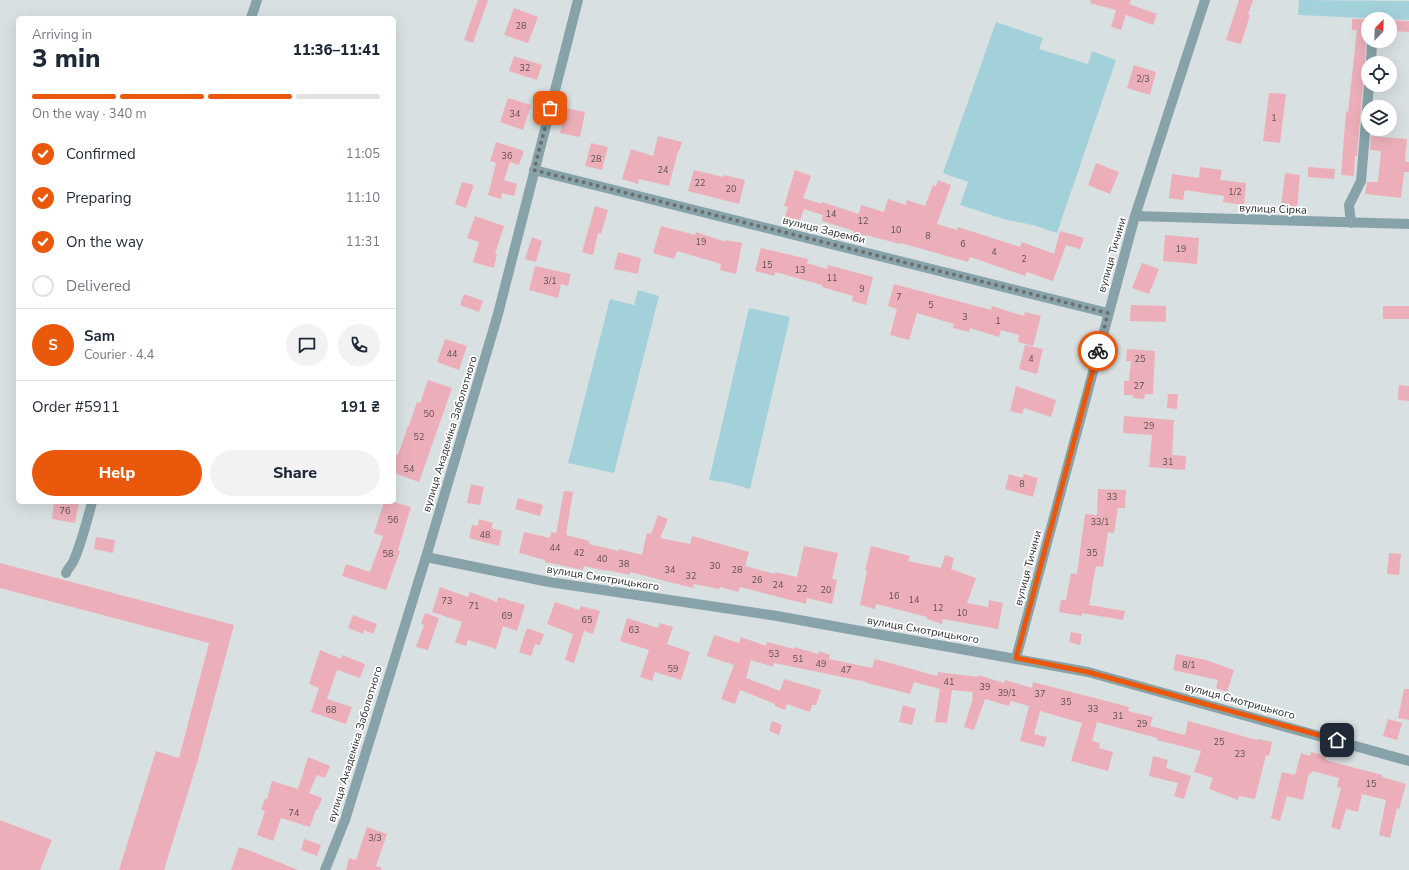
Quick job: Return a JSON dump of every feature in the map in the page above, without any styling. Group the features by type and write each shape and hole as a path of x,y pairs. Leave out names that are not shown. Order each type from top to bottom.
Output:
{"street":[{"path":"252,16 257,0"},
{"name":"вулиця Академіка Заболотного","path":"325,870 345,820 426,557 498,314 578,0"},
{"name":"вулиця Тичини","path":"1016,658 1135,216 1205,0"},
{"path":"1351,223 1349,205 1361,181 1368,92"},
{"name":"вулиця Заремби","path":"534,170 1108,313"},
{"name":"вулиця Сірка","path":"1135,216 1409,224"},
{"path":"66,573 78,550 91,504"},
{"name":"вулиця Смотрицького","path":"426,557 549,582 777,616 1088,672 1409,761"}],"shaded area":[{"path":"1299,0 1409,1 1409,20 1397,19 1397,12 1361,12 1361,18 1298,15"},
{"path":"996,22 1043,38 1039,49 1088,64 1092,51 1116,60 1057,233 1033,225 1007,220 960,205 968,182 943,173"},
{"path":"638,290 659,296 614,473 568,463 610,299 634,305"},
{"path":"749,308 790,317 750,489 729,483 709,480"}],"building":[{"path":"478,0 488,0 473,43 464,40"},
{"path":"1091,0 1131,0 1129,4 1157,14 1153,25 1126,15 1121,30 1111,27 1116,10 1090,3"},
{"path":"1239,0 1253,0 1241,44 1226,40"},
{"path":"514,8 538,17 528,43 504,35"},
{"path":"1352,19 1361,19 1361,48 1366,48 1365,56 1361,56 1361,92 1362,92 1354,176 1341,175 1346,112 1348,112 1357,30 1352,30"},
{"path":"1397,20 1409,21 1409,32 1397,31"},
{"path":"514,56 542,65 537,80 509,71"},
{"path":"1134,65 1156,72 1150,95 1127,88"},
{"path":"1269,93 1286,94 1280,143 1263,141"},
{"path":"508,98 531,105 523,130 500,122"},
{"path":"565,108 585,112 580,137 560,133"},
{"path":"658,136 682,142 678,151 669,186 639,179 638,184 622,179 631,149 653,156"},
{"path":"1371,136 1407,139 1405,162 1409,162 1409,172 1404,172 1401,198 1365,194 1367,182 1378,182 1381,151 1370,150"},
{"path":"496,142 524,151 519,165 510,162 504,180 517,184 514,196 502,193 501,199 488,195 496,163 490,161"},
{"path":"591,143 608,147 602,170 585,166"},
{"path":"1096,163 1119,172 1110,194 1088,185"},
{"path":"1200,167 1222,170 1220,180 1246,183 1244,205 1223,202 1224,196 1185,190 1183,200 1169,198 1172,174 1199,178"},
{"path":"1308,167 1335,169 1334,179 1308,177"},
{"path":"694,170 723,177 724,175 745,180 739,204 688,191"},
{"path":"795,170 811,176 803,198 822,204 822,202 859,214 861,205 884,212 888,199 906,205 907,200 925,206 933,185 936,186 938,180 951,185 937,224 957,230 958,227 1020,247 1022,242 1054,254 1060,231 1084,238 1080,249 1066,245 1053,281 1027,272 1025,276 970,257 968,262 901,243 853,233 854,231 822,221 823,215 804,209 800,221 785,217 788,207 784,206"},
{"path":"1285,173 1300,175 1297,209 1281,207"},
{"path":"462,182 474,185 466,208 455,204"},
{"path":"595,206 608,210 601,234 598,233 593,255 582,252"},
{"path":"475,216 504,226 495,254 497,254 494,268 473,262 479,242 467,238"},
{"path":"661,226 695,235 696,232 726,242 726,240 742,243 736,274 720,270 721,264 677,251 674,259 653,253"},
{"path":"1165,235 1199,238 1197,264 1163,261"},
{"path":"532,237 542,241 536,262 525,259"},
{"path":"761,248 808,259 807,263 827,269 828,265 873,277 866,305 852,301 853,296 822,287 822,285 775,272 774,276 755,271"},
{"path":"618,252 641,258 638,274 614,269"},
{"path":"1142,263 1159,269 1149,294 1132,288"},
{"path":"535,266 571,274 568,286 561,284 558,298 529,290"},
{"path":"894,284 991,310 992,306 1024,316 1025,312 1041,316 1033,346 1018,342 1019,335 1001,330 999,337 970,328 969,332 953,328 954,324 917,313 909,340 890,335 897,309 888,306"},
{"path":"464,294 483,301 479,312 460,305"},
{"path":"1131,305 1166,306 1166,322 1130,321"},
{"path":"1383,306 1409,306 1409,319 1383,319"},
{"path":"445,339 467,346 459,370 437,362"},
{"path":"1025,345 1043,349 1037,374 1019,369"},
{"path":"1127,349 1155,351 1153,394 1145,394 1144,399 1133,398 1133,395 1124,395 1124,381 1129,381 1131,361 1126,361"},
{"path":"428,380 452,388 419,482 396,474 396,454 398,455 417,402 420,403"},
{"path":"1399,385 1409,386 1409,401 1398,400"},
{"path":"1016,386 1056,400 1051,417 1024,408 1022,414 1010,411"},
{"path":"1168,394 1178,394 1177,409 1167,408"},
{"path":"1124,416 1174,420 1172,455 1186,456 1185,470 1149,467 1152,435 1123,433"},
{"path":"1009,474 1022,478 1024,474 1038,478 1033,497 1005,489"},
{"path":"471,484 484,487 480,505 467,503"},
{"path":"1098,489 1126,490 1125,508 1118,508 1114,533 1108,532 1103,567 1096,566 1089,605 1125,611 1123,620 1082,613 1082,616 1059,612 1061,600 1066,600 1071,573 1077,574 1085,514 1097,515"},
{"path":"564,491 573,492 566,535 590,541 589,544 619,551 619,549 642,555 647,533 651,534 658,515 668,519 660,538 690,544 692,536 749,552 745,566 775,574 775,572 797,577 804,546 838,553 832,579 837,580 832,604 807,598 806,604 740,587 738,592 720,587 719,589 694,584 693,588 630,572 630,575 584,566 583,570 545,562 545,560 519,553 524,532 550,538 551,532 556,533"},
{"path":"518,498 543,505 540,516 515,509"},
{"path":"396,503 411,507 398,550 400,551 386,590 342,576 346,564 370,572 383,536 374,533 383,504 396,504"},
{"path":"54,504 79,504 75,523 52,519"},
{"path":"479,519 493,523 491,528 502,531 499,546 469,538 472,525 478,526"},
{"path":"96,537 115,540 113,553 94,549"},
{"path":"871,546 910,556 908,561 941,568 945,555 954,558 951,569 976,578 967,603 988,607 989,600 1003,603 998,629 943,619 942,624 927,619 927,617 876,604 875,609 860,605 867,571 865,570"},
{"path":"1389,553 1401,554 1399,575 1387,574"},
{"path":"0,563 234,625 197,763 164,870 119,870 156,751 179,758 209,643 0,588"},
{"path":"440,587 468,597 470,592 497,602 498,597 525,605 517,631 503,626 496,649 468,640 466,646 455,642 462,622 432,612"},
{"path":"555,602 579,610 581,606 600,611 593,634 584,631 574,663 565,660 573,634 547,624"},
{"path":"425,613 439,618 428,650 416,647 424,625 421,624"},
{"path":"353,615 377,624 373,634 364,630 363,634 348,628"},
{"path":"627,618 658,628 660,623 673,627 667,644 690,652 681,680 655,672 652,681 640,677 649,650 620,641"},
{"path":"527,628 544,634 540,645 535,644 531,656 519,652"},
{"path":"1071,632 1082,634 1080,645 1069,642"},
{"path":"714,635 739,643 741,637 766,646 767,642 794,649 794,647 818,654 819,651 830,655 829,659 872,668 875,659 937,676 938,672 978,677 978,675 1004,683 1005,680 1032,688 1033,682 1129,707 1128,711 1153,717 1150,726 1185,735 1188,721 1257,740 1272,742 1269,756 1266,755 1255,799 1239,796 1238,800 1209,789 1213,778 1194,772 1201,751 1157,740 1157,738 1097,722 1092,741 1100,743 1099,748 1113,752 1108,771 1071,761 1082,723 1040,711 1034,734 1047,737 1044,747 1020,741 1029,706 1011,701 1009,706 985,699 974,730 964,727 973,698 973,692 952,690 947,723 935,722 940,689 914,682 910,694 867,682 774,663 773,667 751,660 746,678 780,691 784,679 821,690 816,705 812,705 810,712 787,704 785,710 775,706 775,704 740,690 735,704 721,699 734,665 707,656"},
{"path":"320,650 341,659 342,655 365,664 360,678 337,670 327,699 352,707 346,724 311,712 319,688 309,684"},
{"path":"1176,654 1206,660 1234,670 1227,692 1216,688 1218,680 1173,670"},
{"path":"1404,689 1409,689 1409,720 1398,718"},
{"path":"903,705 916,709 912,725 899,722"},
{"path":"1388,719 1402,723 1397,740 1383,736"},
{"path":"772,721 782,725 779,735 769,731"},
{"path":"1311,752 1326,756 1325,760 1382,775 1382,777 1406,784 1399,809 1397,808 1390,838 1379,835 1386,800 1362,794 1358,812 1346,809 1340,830 1331,827 1341,788 1337,787 1339,778 1312,771 1311,774 1309,773 1303,800 1287,796 1280,821 1271,818 1282,772 1295,775 1301,753 1310,756"},
{"path":"1153,756 1168,760 1166,768 1191,776 1184,799 1174,796 1178,783 1149,776"},
{"path":"308,757 330,766 325,778 317,775 309,793 322,798 318,809 316,809 310,827 281,818 273,841 257,835 265,811 261,809 265,799 267,799 272,781 298,789"},
{"path":"0,820 52,840 40,870 0,870"},
{"path":"367,827 387,834 376,866 382,868 381,870 346,870 349,858 356,860"},
{"path":"304,839 321,845 317,856 301,850"},
{"path":"239,847 251,851 298,870 231,870"}],"way so far":[{"path":"550,108 534,170 1108,313 1098,351"}],"route":[{"path":"1098,351 1016,658 1088,672 1337,740"}]}
